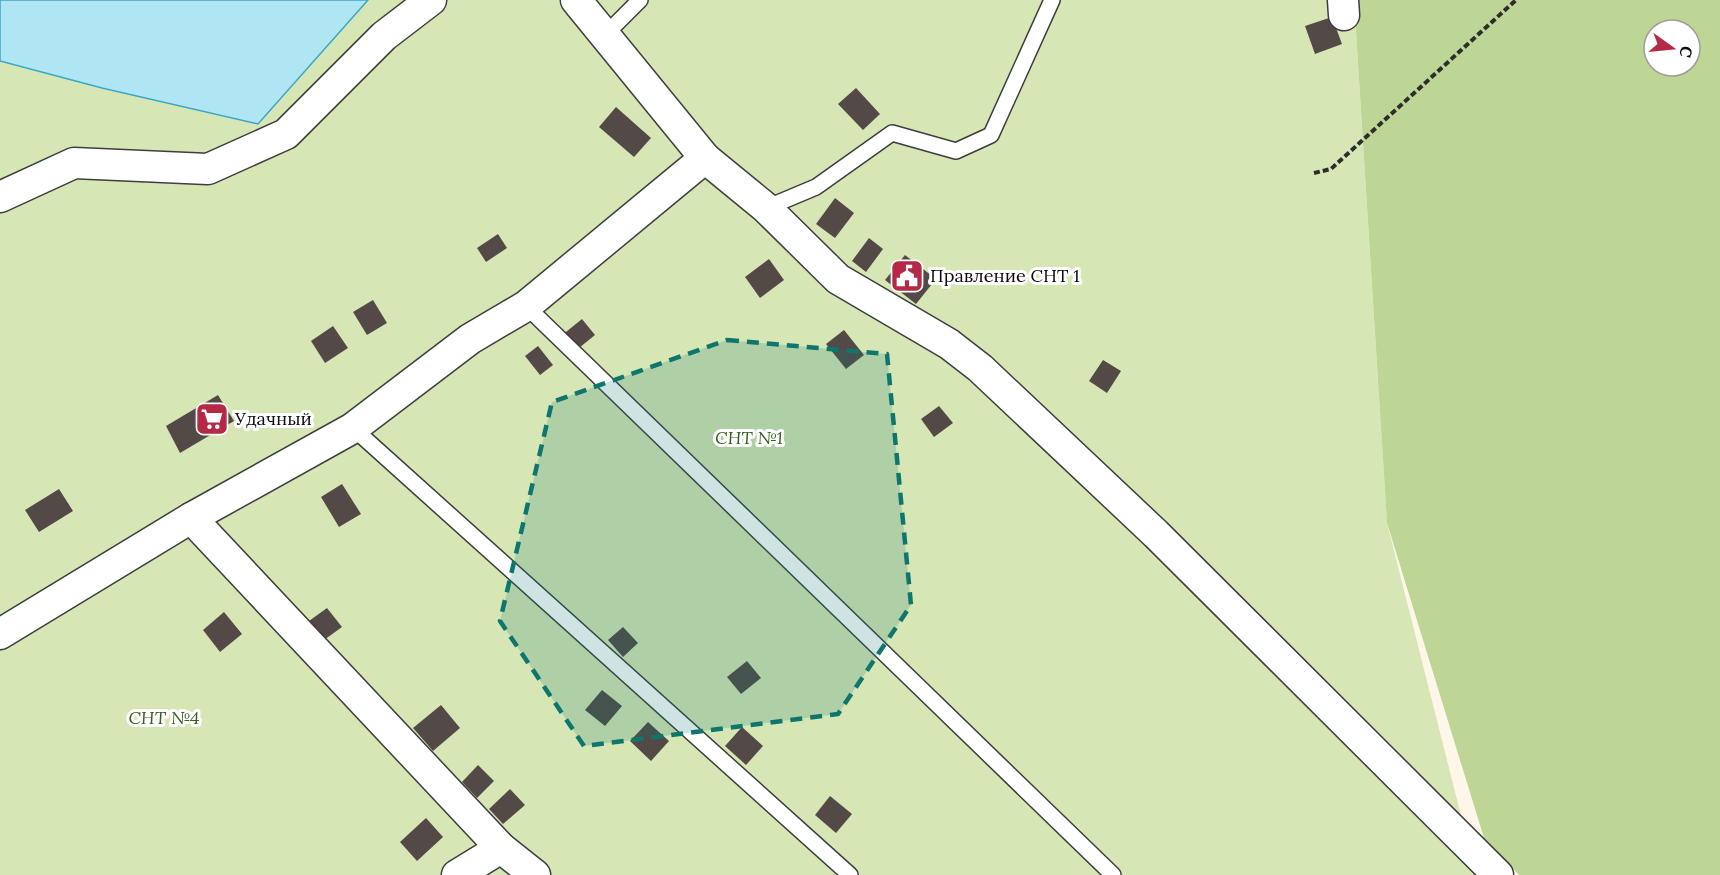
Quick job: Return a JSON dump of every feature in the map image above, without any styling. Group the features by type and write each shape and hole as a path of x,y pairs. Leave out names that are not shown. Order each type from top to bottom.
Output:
{"street":[{"path":"0,198 74,163 208,169 286,134 384,36 430,0"},
{"path":"576,0 705,158 766,208 838,279 949,344 980,368 1156,534 1498,875"},
{"path":"0,634 191,518 353,428 470,339 526,306 705,158"},
{"path":"191,518 501,848 535,875"},
{"path":"457,875 501,848"}],"lane":[{"path":"606,34 640,0"},
{"path":"766,208 816,187 892,133 956,151 991,135 1052,0"},
{"path":"526,306 1113,875"},
{"path":"353,428 850,875"}],"path":[{"path":"1314,173 1331,169 1516,0"}],"highlighted area":[{"path":"727,340 887,354 911,605 838,714 584,746 500,621 552,402"}],"green space":[{"name":"СНТ №1","path":"0,0 1354,0 1387,523 1469,847 1498,875 0,875"},
{"path":"1354,0 1720,0 1720,875 1519,875 1484,838 1387,523"}],"water":[{"path":"0,0 368,0 258,124 102,88 0,61"}],"building":[{"path":"1332,17 1342,44 1315,54 1305,26"},
{"path":"856,88 880,114 863,130 838,104"},
{"path":"616,107 651,138 634,157 599,127"},
{"path":"835,198 854,213 835,238 816,224"},
{"path":"498,234 507,248 486,262 477,248"},
{"path":"869,238 883,249 866,272 852,261"},
{"path":"905,255 936,279 916,304 885,280"},
{"path":"769,259 784,280 760,298 745,277"},
{"path":"373,300 387,323 367,335 353,312"},
{"path":"582,319 595,335 574,352 561,336"},
{"path":"333,326 348,348 325,363 311,341"},
{"path":"844,330 864,355 846,369 826,344"},
{"path":"538,346 553,365 540,375 525,356"},
{"path":"1103,360 1121,371 1107,393 1089,381"},
{"path":"218,395 234,421 180,453 166,426"},
{"path":"939,406 953,423 934,437 921,419"},
{"path":"342,484 361,514 339,527 321,497"},
{"path":"59,489 73,511 39,532 25,510"},
{"path":"327,608 342,627 324,640 309,621"},
{"path":"224,612 242,634 220,652 203,630"},
{"path":"623,627 638,643 623,657 608,640"},
{"path":"747,661 761,678 741,694 727,677"},
{"path":"602,690 622,706 605,726 585,710"},
{"path":"441,705 460,728 433,751 413,728"},
{"path":"648,722 669,741 651,761 630,741"},
{"path":"742,727 763,746 746,765 725,746"},
{"path":"478,765 494,781 477,798 462,782"},
{"path":"510,789 525,805 503,824 489,809"},
{"path":"830,796 852,814 836,833 815,815"},
{"path":"426,818 443,837 417,861 400,842"}],"place":[{"name":"Правление СНТ 1","path":"907,276"},
{"name":"Удачный","path":"212,419"}],"park label":[{"name":"СНТ №4","path":"164,718"}]}
